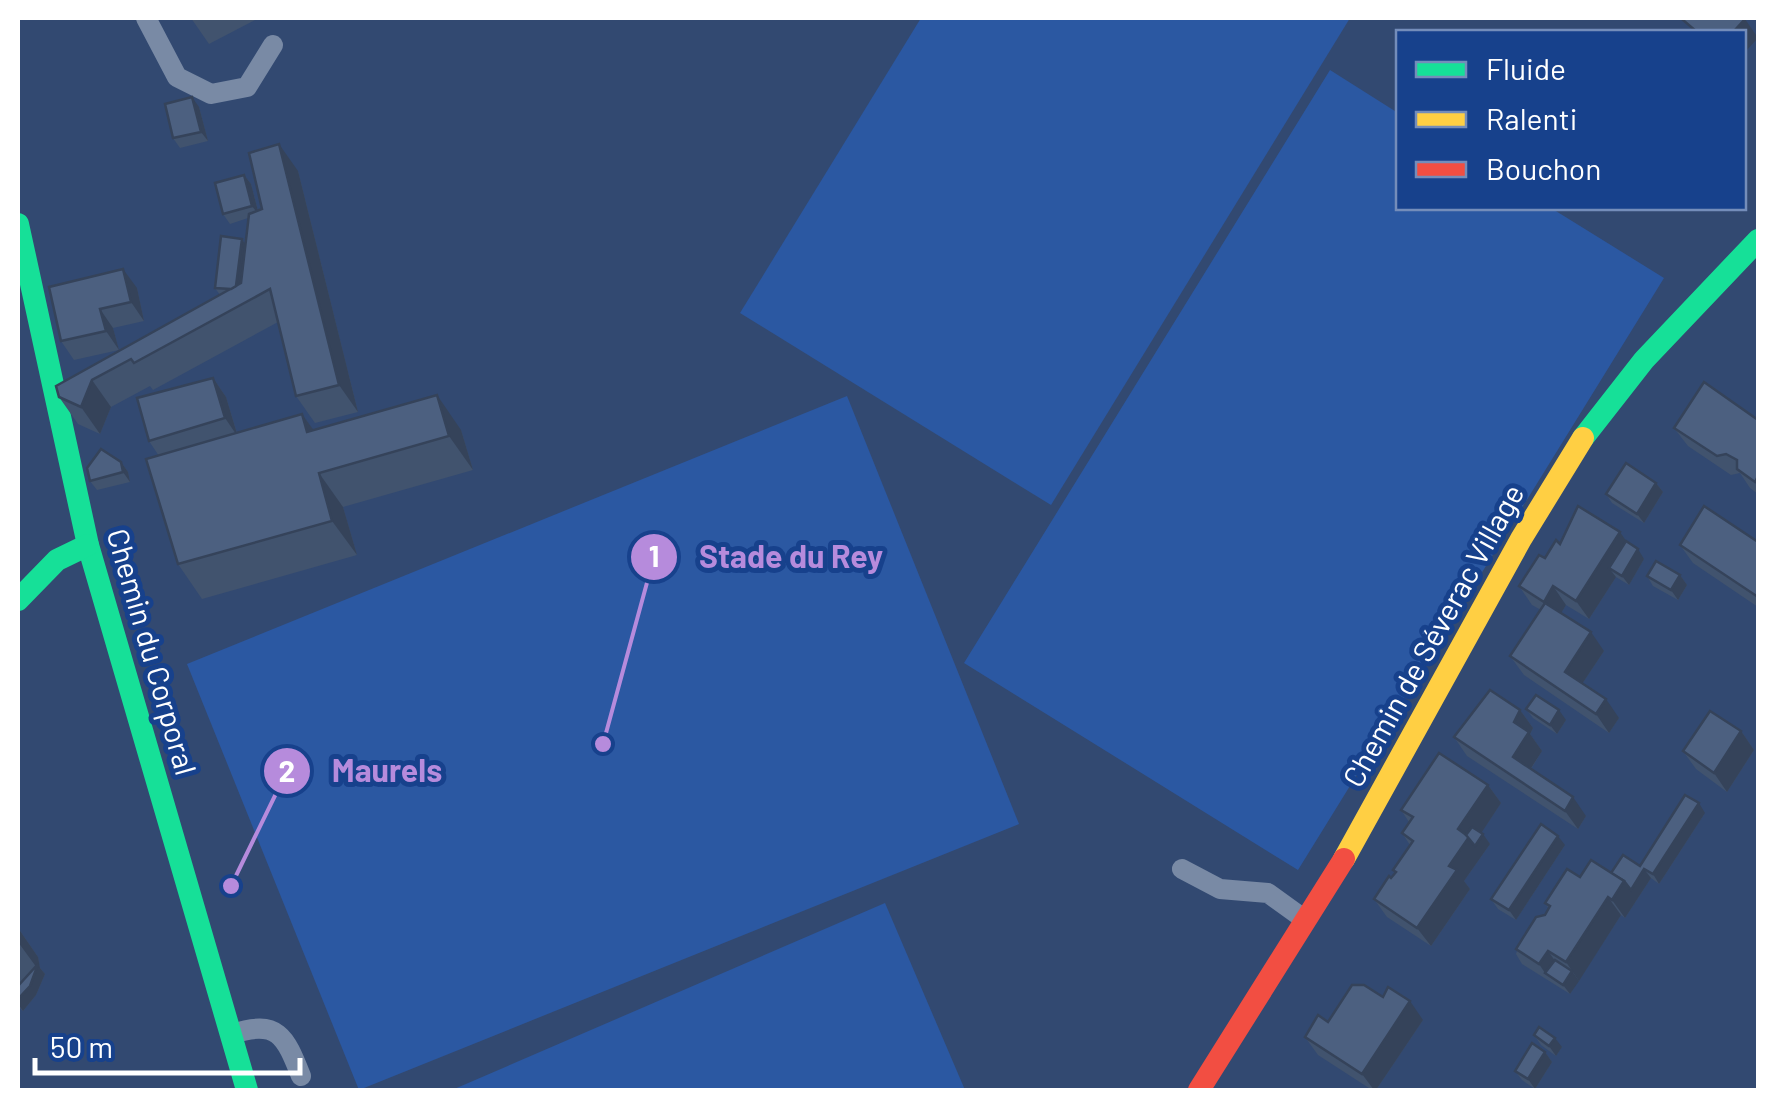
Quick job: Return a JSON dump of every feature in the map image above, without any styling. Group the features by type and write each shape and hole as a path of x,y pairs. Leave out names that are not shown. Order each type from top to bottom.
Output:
{"street":[{"name":"Chemin du Corporal","path":"18,224 88,546 247,1090"},
{"name":"Chemin de Séverac Village","path":"1200,1090 1306,920 1583,438 1637,367 1758,240"},
{"path":"18,600 55,560 88,546"}],"lane":[{"path":"146,18 178,77 211,94 248,87 274,45"},
{"path":"1182,870 1220,889 1268,893 1306,920"},
{"path":"231,1034 252,1028 274,1030 290,1048 300,1076"}],"shaded area":[{"path":"921,18 1350,18 1051,505 740,313"},
{"path":"1330,70 1396,112 1396,210 1554,210 1664,278 1298,870 964,663"},
{"path":"847,396 1019,824 359,1090 187,664"},
{"path":"885,903 965,1090 452,1090"}],"building":[{"path":"1745,19 1735,30 1695,30 1683,20"},
{"path":"192,97 201,132 173,138 165,104"},
{"path":"279,144 339,385 296,396 270,289 134,363 131,359 92,380 81,407 59,397 56,386 241,283 249,214 262,209 249,153"},
{"path":"244,175 252,206 223,214 215,183"},
{"path":"221,236 242,239 236,286 231,289 215,288"},
{"path":"123,269 131,302 100,309 106,331 61,341 49,287"},
{"path":"213,378 225,418 149,441 137,398"},
{"path":"1704,382 1758,420 1755,482 1737,469 1737,460 1726,454 1717,456 1674,428"},
{"path":"437,395 449,436 319,473 332,521 178,564 146,459 302,414 307,432"},
{"path":"101,449 121,462 123,472 90,481 87,468"},
{"path":"1626,463 1656,483 1637,514 1606,494"},
{"path":"1578,506 1620,532 1576,601 1553,586 1544,602 1519,586 1539,555 1545,558 1556,540 1560,544"},
{"path":"1704,506 1758,542 1758,597 1680,545"},
{"path":"1626,541 1638,549 1622,576 1609,568"},
{"path":"1656,561 1680,575 1671,590 1647,576"},
{"path":"1545,603 1591,632 1565,672 1606,699 1596,714 1510,656"},
{"path":"1490,690 1520,710 1514,722 1529,732 1513,757 1573,797 1565,811 1454,737"},
{"path":"1536,695 1559,710 1550,725 1526,709"},
{"path":"1710,711 1741,731 1714,773 1683,751"},
{"path":"1439,753 1488,785 1458,829 1469,837 1449,866 1457,870 1417,928 1374,899 1396,872 1393,870 1413,841 1402,833 1413,817 1401,810"},
{"path":"1685,795 1699,803 1653,874 1644,869 1631,890 1611,873 1623,855 1640,866"},
{"path":"1541,824 1558,836 1509,910 1491,899"},
{"path":"1472,827 1483,834 1475,846 1466,835"},
{"path":"1591,860 1624,881 1612,900 1608,897 1566,962 1548,951 1539,964 1516,949 1536,917 1545,915 1550,906 1545,903 1567,869 1580,877"},
{"path":"1555,960 1572,971 1563,985 1545,973"},
{"path":"38,964 30,986 18,999 18,986"},
{"path":"1352,985 1364,985 1383,997 1388,987 1410,1001 1362,1074 1305,1037 1318,1015 1328,1022"},
{"path":"1539,1027 1555,1038 1549,1046 1534,1035"},
{"path":"1532,1043 1545,1052 1528,1079 1515,1071"}],"traffic: fast":[{"path":"18,224 88,545 247,1090"},
{"path":"1583,438 1644,360 1758,240"},
{"path":"18,600 57,560 88,545"}],"traffic: slow":[{"path":"1344,859 1521,539 1583,438"}],"traffic: jam":[{"path":"1199,1090 1344,859"}],"place":[{"name":"Stade du Rey","path":"603,744"},
{"name":"Maurels","path":"231,886"}]}
